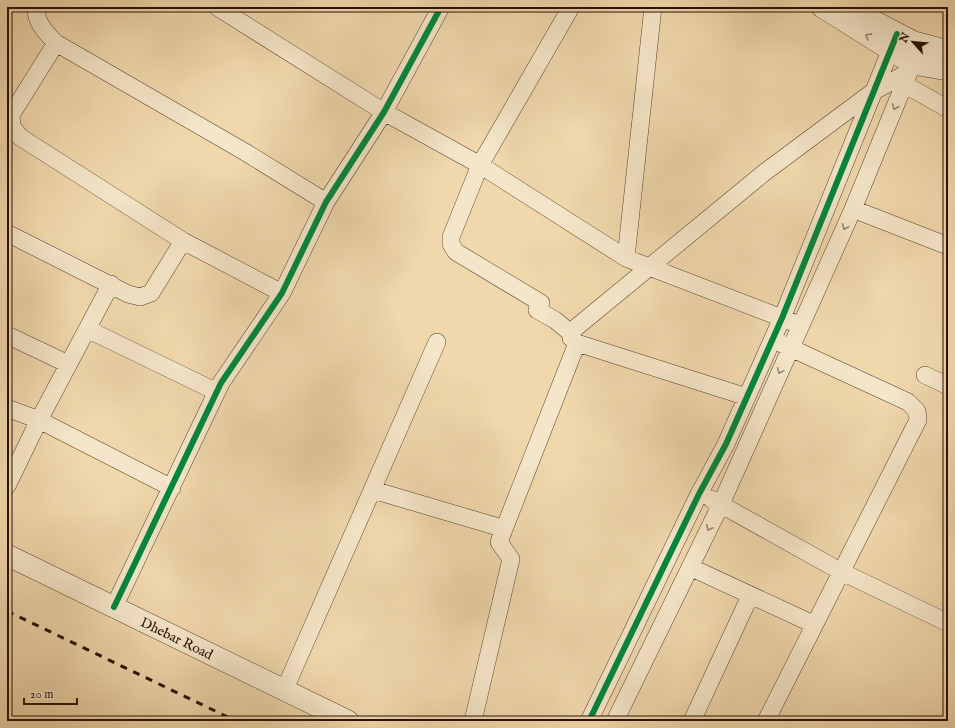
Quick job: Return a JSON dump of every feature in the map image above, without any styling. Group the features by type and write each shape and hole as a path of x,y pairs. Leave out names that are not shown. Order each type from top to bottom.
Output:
{"street":[{"path":"36,7 36,14 43,30 56,43 245,152 326,202"},
{"path":"217,7 384,112 480,165 626,258 800,326"},
{"path":"114,607 221,383 282,293 326,202 384,112 441,7"},
{"path":"571,7 480,165 452,232 451,244 456,252 539,306 574,338 747,397"},
{"path":"626,258 653,7"},
{"path":"822,7 894,42 921,45 948,51"},
{"path":"847,7 894,42 908,73 948,109"},
{"path":"589,721 699,494 726,444 782,318 894,42"},
{"path":"56,43 11,115 12,126 20,137 183,241 282,293"},
{"path":"615,721 721,504 853,209 908,73 921,45"},
{"path":"473,721 511,559 499,542 574,338 573,330 765,172 874,91 908,73 948,70"},
{"path":"853,209 948,246"},
{"path":"7,233 111,284 128,294 140,296 151,293 183,241"},
{"path":"7,486 39,420 111,284"},
{"path":"87,329 217,392"},
{"path":"7,335 68,364"},
{"path":"766,721 813,624 918,420 918,415 913,406 908,402 772,339"},
{"path":"284,691 437,342"},
{"path":"925,375 948,386"},
{"path":"7,408 39,420 172,488"},
{"path":"372,490 495,526"},
{"path":"699,494 721,504 840,571 948,623"},
{"name":"Dhebar Road","path":"7,555 348,721"},
{"path":"690,567 813,624"},
{"path":"692,721 750,596"}],"railway":[{"path":"7,611 236,721"}],"cycle path":[{"path":"114,607 221,383 282,293 326,202 384,112 441,7"},
{"path":"589,721 699,494 726,444 782,318 897,34"}]}
